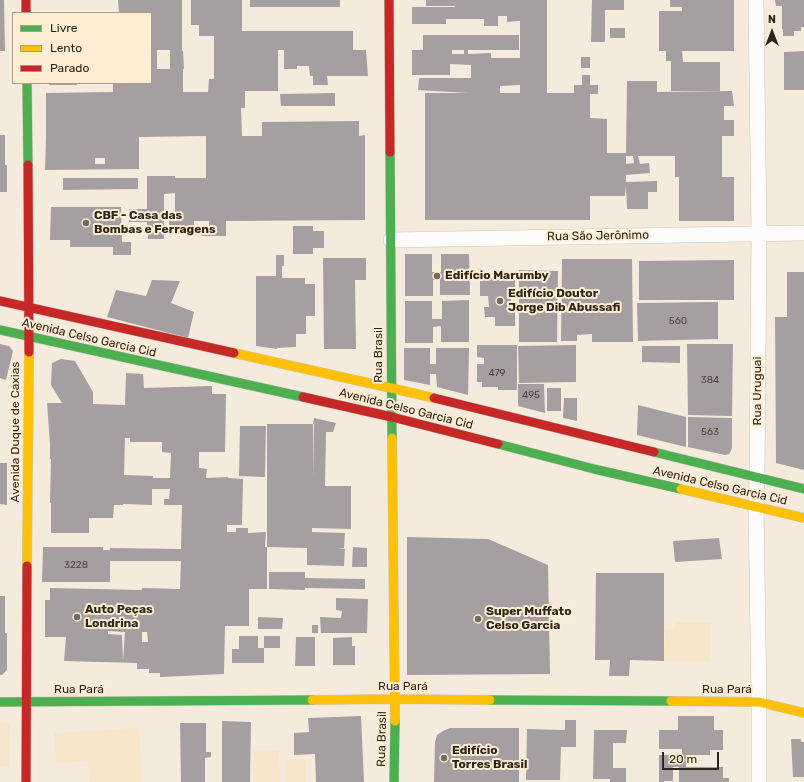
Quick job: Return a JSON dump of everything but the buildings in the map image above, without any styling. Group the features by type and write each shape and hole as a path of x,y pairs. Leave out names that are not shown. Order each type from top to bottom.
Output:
{"main road":[{"path":"26,0 26,12"},
{"name":"Rua Brasil","path":"389,0 391,388 395,699 394,782"},
{"name":"Avenida Duque de Caxias","path":"26,782 29,337 27,84"},
{"name":"Avenida Celso Garcia Cid","path":"0,301 137,336 243,359 391,388 601,443 757,477 804,489"},
{"name":"Avenida Celso Garcia Cid","path":"0,330 29,337 133,356 240,380 595,465 804,518"},
{"name":"Rua Pará","path":"0,702 395,699 759,702 804,713"}],"street":[{"name":"Rua Uruguai","path":"756,0 759,233 756,507 759,782"},
{"name":"Rua São Jerônimo","path":"391,240 804,232"}],"shaded area":[{"path":"675,622 711,622 710,662 664,661 665,629 674,630"},
{"path":"0,722 6,722 10,725 9,767 0,766"},
{"path":"139,728 142,782 89,782 88,761 56,763 54,733"},
{"path":"279,750 280,782 253,782 253,751"},
{"path":"285,759 306,759 306,782 285,782"}],"traffic: fast":[{"path":"27,84 28,165"},
{"path":"390,152 392,438"},
{"path":"0,330 303,397"},
{"path":"498,444 594,469 681,489"},
{"path":"654,452 804,489"},
{"path":"0,702 312,700"},
{"path":"490,700 671,701"},
{"path":"394,782 395,721"}],"traffic: slow":[{"path":"27,566 29,352"},
{"path":"234,353 434,398"},
{"path":"392,438 395,721"},
{"path":"681,489 804,518"},
{"path":"312,700 490,700"},
{"path":"671,701 759,702 804,713"}],"traffic: jam":[{"path":"26,0 26,12"},
{"path":"389,0 390,152"},
{"path":"28,165 29,352"},
{"path":"0,301 234,353"},
{"path":"303,397 392,417 498,444"},
{"path":"434,398 654,452"},
{"path":"26,782 27,566"}],"place":[{"name":"CBF - Casa das Bombas e Ferragens","path":"86,223"},
{"name":"Edifício Marumby","path":"437,276"},
{"name":"Edifício Doutor Jorge Dib Abussafi","path":"500,301"},
{"name":"Auto Peças Londrina","path":"77,617"},
{"name":"Super Muffato Celso Garcia","path":"478,619"},
{"name":"Edifício Torres Brasil","path":"444,758"}]}
